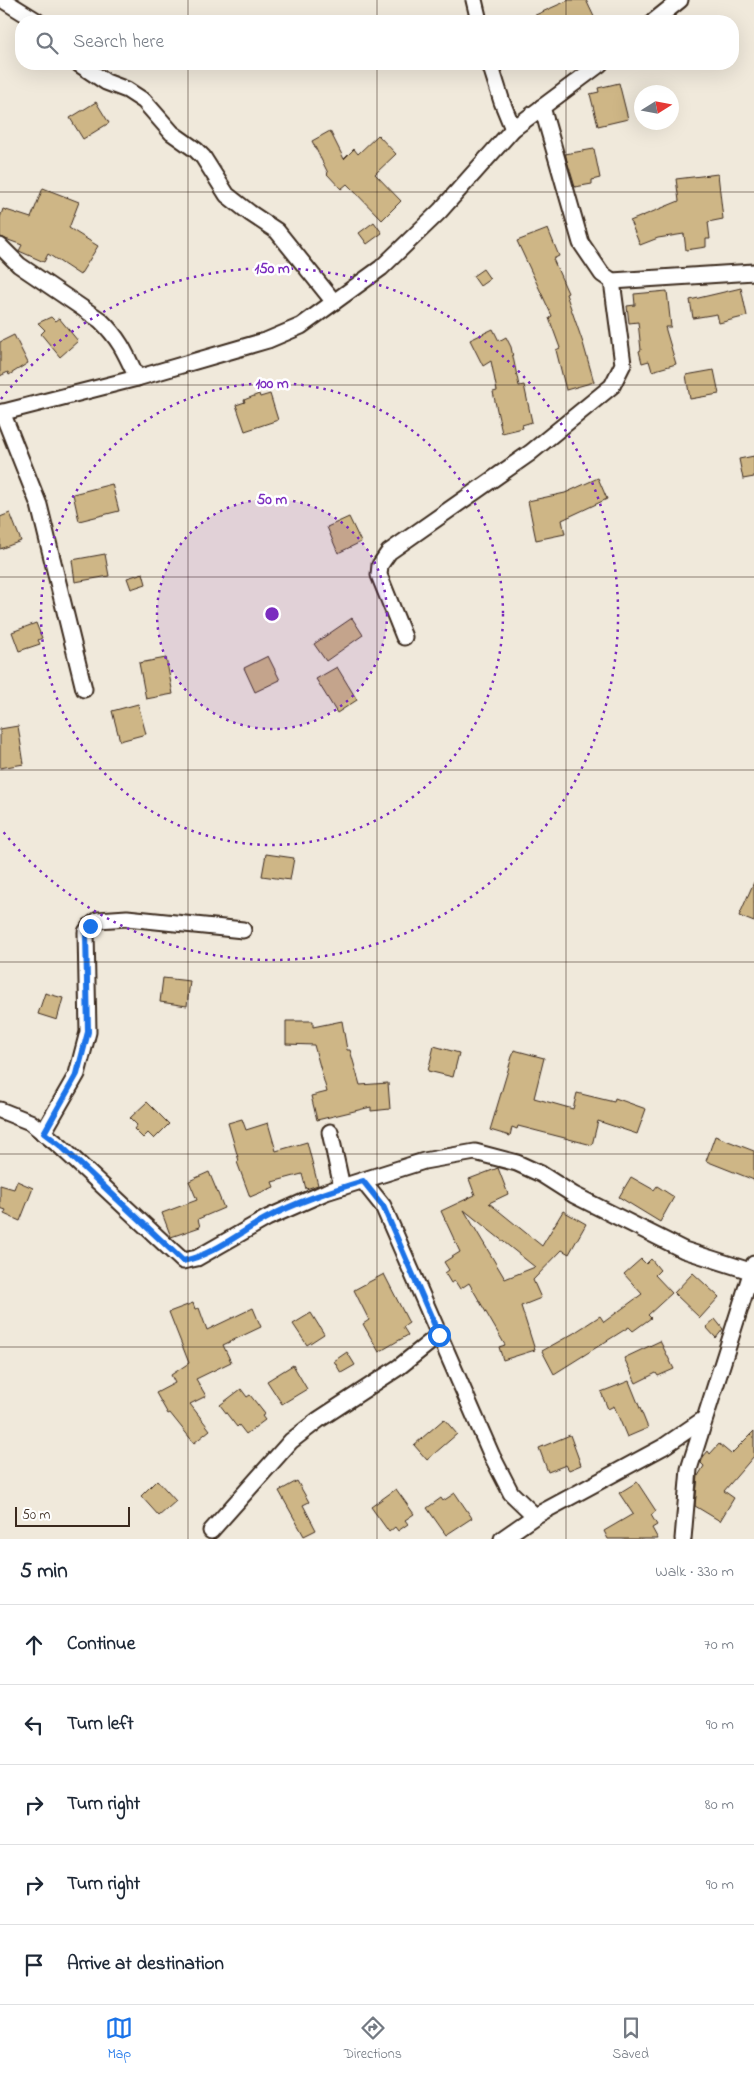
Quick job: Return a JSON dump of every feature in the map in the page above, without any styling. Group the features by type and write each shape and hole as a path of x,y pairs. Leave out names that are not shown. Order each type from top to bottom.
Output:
{"street":[{"path":"3,0 27,15"},
{"path":"474,0 478,15"},
{"path":"661,15 680,0"},
{"path":"87,70 106,82 127,90 144,102 172,133 196,150 227,195 277,231 334,302"},
{"path":"492,70 513,129"},
{"path":"84,689 39,505 1,412 137,378 268,340 300,326 387,262 440,211 513,129 592,70"},
{"path":"542,107 581,243 602,274 612,281 754,272"},
{"path":"0,246 19,265 100,320 111,330 119,339 137,378"},
{"path":"404,637 379,575 380,565 389,552 530,454 612,386 623,364 612,281"},
{"path":"44,1133 77,1074 88,1032 86,932 90,926 98,920 127,918 243,930"},
{"path":"0,1110 30,1122 61,1146 183,1261 197,1258 267,1218 326,1192 424,1161 475,1152 517,1162 541,1174 574,1195 684,1250 752,1268 689,1468 683,1539"},
{"path":"330,1132 342,1188"},
{"path":"363,1181 383,1206 488,1447 511,1493 535,1516"},
{"path":"211,1531 291,1441 318,1420 399,1367 439,1335"},
{"path":"502,1539 535,1516 663,1446 704,1419"}],"building":[{"path":"569,0 586,0 593,15 535,15"},
{"path":"619,83 628,119 598,126 590,94 599,92 598,88"},
{"path":"96,102 109,123 83,139 70,118"},
{"path":"330,131 344,159 354,149 358,154 378,135 396,154 375,174 401,201 382,220 347,184 341,189 327,174 312,141"},
{"path":"594,149 600,178 592,180 592,184 575,187 565,154"},
{"path":"718,174 723,219 708,222 710,239 706,239 706,247 686,250 684,234 658,238 640,245 630,221 679,201 676,179"},
{"path":"43,188 79,202 69,228 98,246 80,275 48,254 44,262 19,251 22,245 0,237 0,218 3,209 31,218"},
{"path":"374,222 382,233 367,244 359,233"},
{"path":"548,229 559,256 553,259 568,293 566,294 594,382 566,390 556,350 560,348 549,318 552,316 517,241"},
{"path":"483,269 490,279 480,286 473,276"},
{"path":"741,288 747,316 719,323 717,314 693,318 690,300"},
{"path":"667,291 671,327 665,327 676,364 652,371 649,361 642,363 639,351 641,350 638,322 629,323 627,306 635,305 634,294"},
{"path":"51,317 55,321 59,318 78,341 60,357 41,334 45,330 38,323"},
{"path":"493,329 499,341 506,337 511,347 519,386 524,385 532,422 522,425 523,428 502,433 493,392 497,391 491,361 483,366 470,340"},
{"path":"14,335 28,363 9,375 8,372 0,376 0,342"},
{"path":"714,370 719,394 690,399 686,375"},
{"path":"259,394 260,397 270,394 278,420 245,431 236,405"},
{"path":"754,456 754,477 743,479 739,459"},
{"path":"598,478 607,499 562,520 565,534 536,540 528,501 565,493"},
{"path":"112,484 119,511 79,521 73,494"},
{"path":"10,513 21,541 0,549 0,517"},
{"path":"349,517 361,542 338,553 327,527"},
{"path":"105,554 109,576 75,582 72,560"},
{"path":"143,573 146,584 131,589 127,578"},
{"path":"352,618 363,635 326,661 314,644"},
{"path":"36,623 42,638 38,640 40,644 19,651 12,632"},
{"path":"268,656 280,680 255,692 244,668"},
{"path":"166,658 173,694 146,699 139,663"},
{"path":"337,667 357,700 337,713 316,679"},
{"path":"138,704 146,734 120,741 112,711"},
{"path":"18,726 24,764 0,768 0,729"},
{"path":"266,854 294,858 290,880 262,876"},
{"path":"754,882 754,922 739,916"},
{"path":"163,978 190,981 187,1006 160,1002"},
{"path":"45,993 63,998 57,1020 38,1014"},
{"path":"286,1021 313,1021 313,1027 342,1021 347,1050 350,1050 360,1085 388,1083 390,1109 371,1111 371,1107 317,1120 311,1096 327,1092 314,1045 286,1044"},
{"path":"434,1046 459,1053 453,1077 428,1071"},
{"path":"514,1050 544,1058 534,1098 573,1109 577,1093 614,1102 615,1098 646,1109 637,1134 598,1121 592,1145 518,1126 517,1129 512,1127 510,1136 490,1130"},
{"path":"147,1102 169,1124 154,1139 148,1133 143,1138 134,1129 137,1125 130,1118"},
{"path":"242,1119 246,1130 268,1123 276,1151 307,1142 318,1185 306,1189 302,1174 272,1182 274,1187 250,1197 237,1162 239,1161 228,1123"},
{"path":"715,1136 754,1151 754,1180 706,1161"},
{"path":"498,1168 508,1194 489,1203 542,1246 563,1211 586,1224 569,1254 562,1250 533,1280 541,1298 521,1306 535,1350 503,1360 499,1347 505,1345 469,1283 460,1289 455,1281 451,1283 445,1273 449,1270 444,1262 460,1252 441,1211 475,1195 469,1179","holes":["464,1210 535,1267 505,1279"]},
{"path":"209,1172 224,1208 198,1219 200,1227 171,1237 162,1213 197,1200 189,1181"},
{"path":"631,1177 654,1190 657,1186 674,1197 660,1222 619,1197"},
{"path":"17,1181 33,1188 20,1221 4,1214 6,1210 0,1208 0,1185 14,1189"},
{"path":"641,1259 646,1264 651,1259 660,1270 655,1275 672,1293 648,1315 651,1318 633,1331 629,1327 554,1374 542,1351 600,1316 604,1322 642,1294 624,1274"},
{"path":"693,1273 719,1297 700,1318 674,1293"},
{"path":"384,1274 409,1323 403,1327 408,1335 379,1352 363,1324 369,1320 354,1290"},
{"path":"193,1303 195,1309 199,1308 207,1330 253,1308 261,1327 223,1345 231,1362 196,1379 206,1396 190,1404 210,1430 194,1443 170,1413 168,1414 156,1393 175,1383 171,1375 189,1363 169,1312"},
{"path":"311,1313 324,1334 307,1345 293,1324"},
{"path":"715,1319 723,1329 716,1338 706,1327"},
{"path":"660,1341 674,1369 658,1376 656,1373 636,1383 624,1358"},
{"path":"347,1352 355,1365 341,1373 334,1361"},
{"path":"293,1365 307,1389 282,1404 267,1381"},
{"path":"629,1381 648,1428 627,1437 614,1406 608,1409 601,1392"},
{"path":"241,1389 247,1397 250,1395 265,1414 262,1416 265,1420 246,1434 239,1425 237,1427 220,1405"},
{"path":"444,1419 457,1434 427,1460 414,1445"},
{"path":"754,1431 754,1456 724,1491 734,1498 720,1521 695,1506 698,1476 704,1466 701,1463 703,1457 708,1451 710,1454 719,1444 731,1454"},
{"path":"570,1435 581,1465 569,1470 566,1465 548,1472 539,1448"},
{"path":"157,1480 176,1501 159,1516 141,1496"},
{"path":"297,1481 309,1502 303,1505 316,1530 304,1536 279,1491"},
{"path":"637,1482 656,1511 651,1515 657,1525 652,1528 658,1539 608,1539 604,1531 633,1514 619,1493"},
{"path":"396,1489 414,1514 405,1520 408,1524 398,1531 395,1527 389,1532 371,1507"},
{"path":"455,1493 472,1518 446,1535 427,1508 441,1498 443,1501"}],"route":[{"path":"90,926 86,932 88,1032 77,1074 44,1133 61,1146 183,1261 197,1258 267,1218 326,1192 363,1181 383,1206 439,1335"}]}
